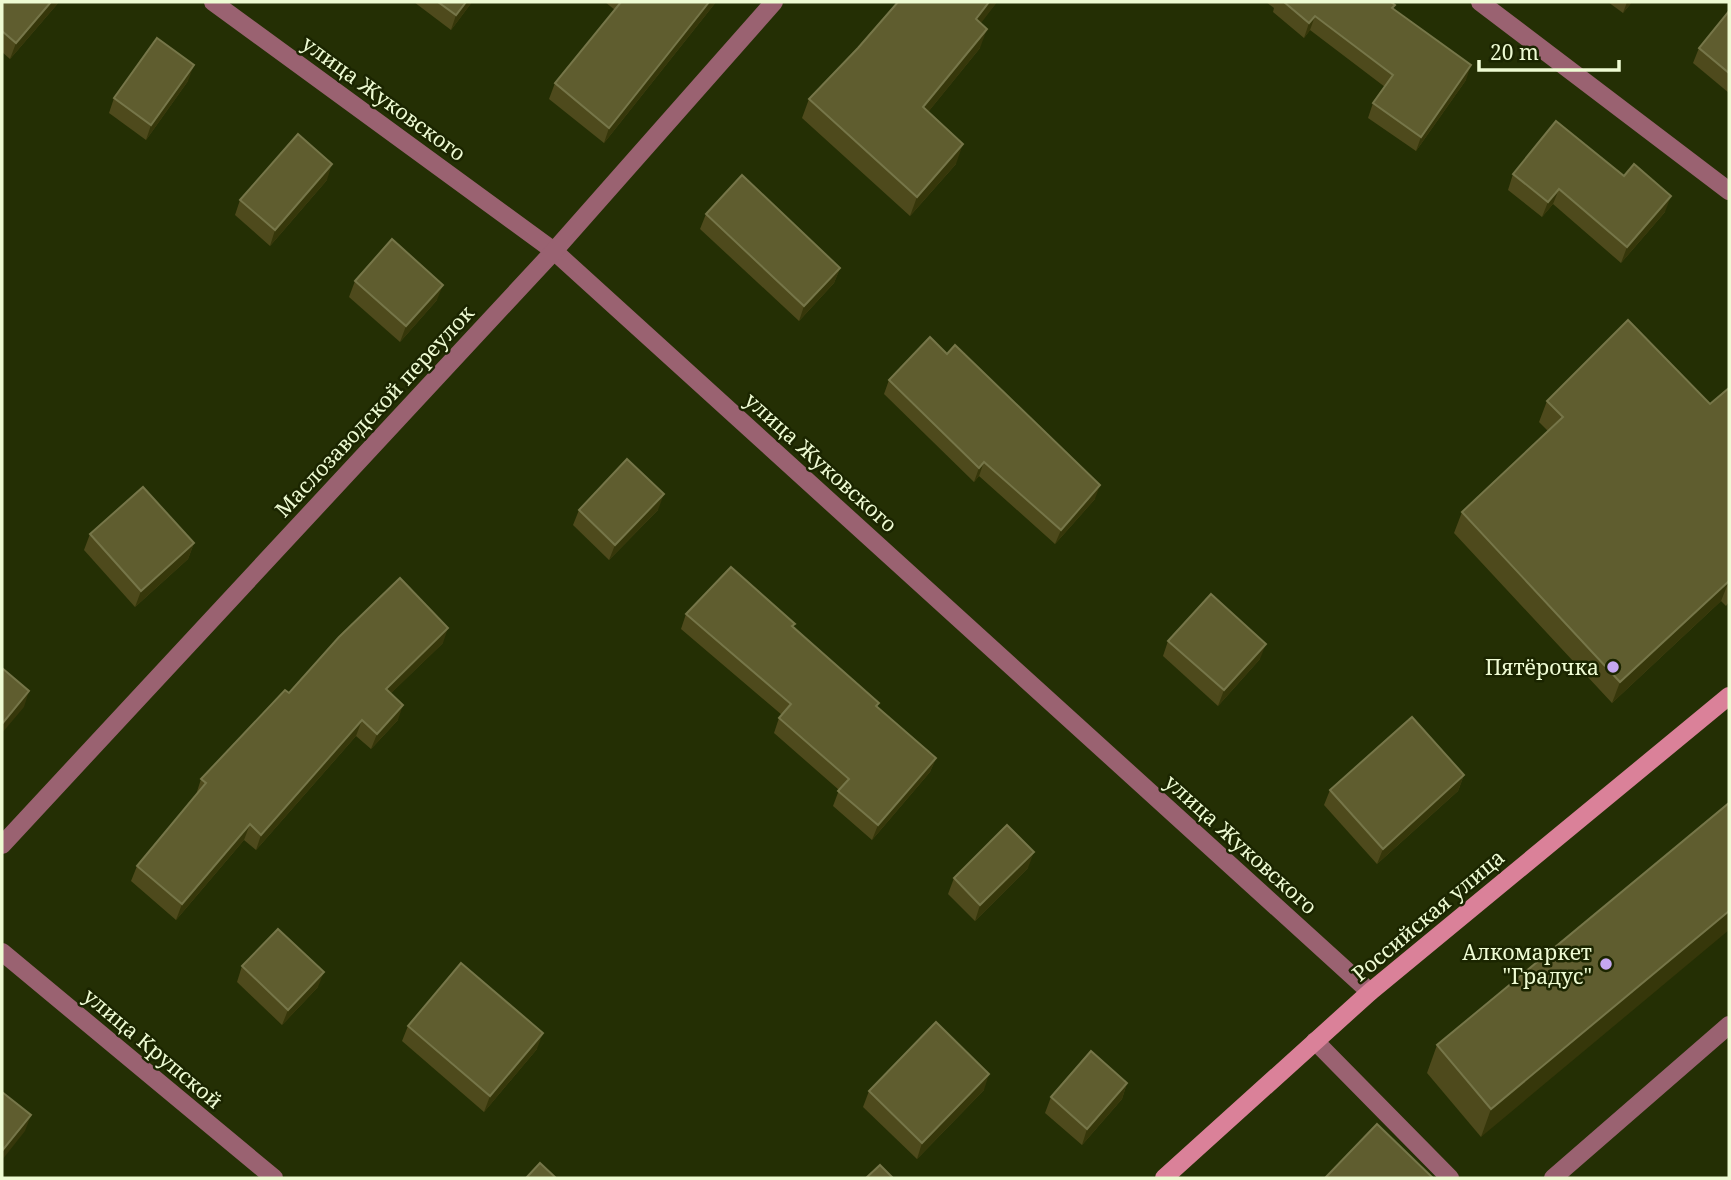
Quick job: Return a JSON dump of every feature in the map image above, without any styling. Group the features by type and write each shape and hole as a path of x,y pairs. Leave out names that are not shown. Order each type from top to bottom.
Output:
{"main road":[{"name":"Российская улица","path":"1164,1178 1370,992 1729,696"}],"street":[{"name":"улица Жуковского","path":"214,2 554,251 1370,992"},
{"name":"Маслозаводской переулок","path":"2,845 554,251 774,2"},
{"path":"1480,2 1729,191"},
{"name":"улица Крупской","path":"2,952 275,1178"},
{"path":"1553,1178 1729,1025"},
{"path":"1315,1041 1450,1178"}],"building":[{"path":"2,2 51,2 16,43 2,31"},
{"path":"438,2 466,2 456,15"},
{"path":"621,2 709,2 609,128 555,83"},
{"path":"898,2 989,2 976,19 987,29 923,107 963,144 917,197 809,99"},
{"path":"1284,2 1391,2 1395,5 1392,8 1471,65 1421,137 1373,103 1393,75 1315,16 1309,23"},
{"path":"1729,11 1729,73 1699,48"},
{"path":"157,38 194,65 151,125 114,98"},
{"path":"1556,121 1624,176 1634,164 1671,196 1627,247 1559,189 1548,202 1513,174"},
{"path":"298,134 332,164 275,230 240,200"},
{"path":"742,175 840,268 804,306 706,214"},
{"path":"392,239 443,285 406,326 355,281"},
{"path":"1628,320 1710,404 1729,388 1729,581 1620,682 1462,512 1563,417 1547,401"},
{"path":"930,337 947,354 955,345 1100,485 1061,530 984,462 979,468 889,380"},
{"path":"627,459 664,494 615,545 579,510"},
{"path":"143,487 194,543 141,591 90,534"},
{"path":"731,567 795,624 792,626 879,703 876,706 936,758 878,825 838,791 849,779 779,718 791,704 686,614"},
{"path":"400,578 448,628 386,689 403,705 377,734 362,720 261,835 250,824 182,904 137,866 206,783 201,779 285,690 289,693 339,637"},
{"path":"1211,594 1266,644 1224,690 1168,641"},
{"path":"2,668 29,691 2,724"},
{"path":"1412,717 1464,775 1383,849 1330,790"},
{"path":"1729,803 1729,911 1491,1109 1437,1045"},
{"path":"1007,825 1034,852 980,905 954,878"},
{"path":"278,929 324,972 288,1010 242,966"},
{"path":"461,963 543,1033 490,1096 408,1026"},
{"path":"936,1022 989,1074 922,1143 869,1091"},
{"path":"1091,1051 1127,1083 1087,1129 1051,1097"},
{"path":"2,1092 31,1115 2,1151"},
{"path":"1377,1124 1433,1178 1325,1178"},
{"path":"540,1163 556,1178 526,1178"},
{"path":"880,1165 893,1178 866,1178"}],"place":[{"name":"Пятёрочка","path":"1613,667"},
{"name":"Алкомаркет \"Градус\"","path":"1606,964"}]}
